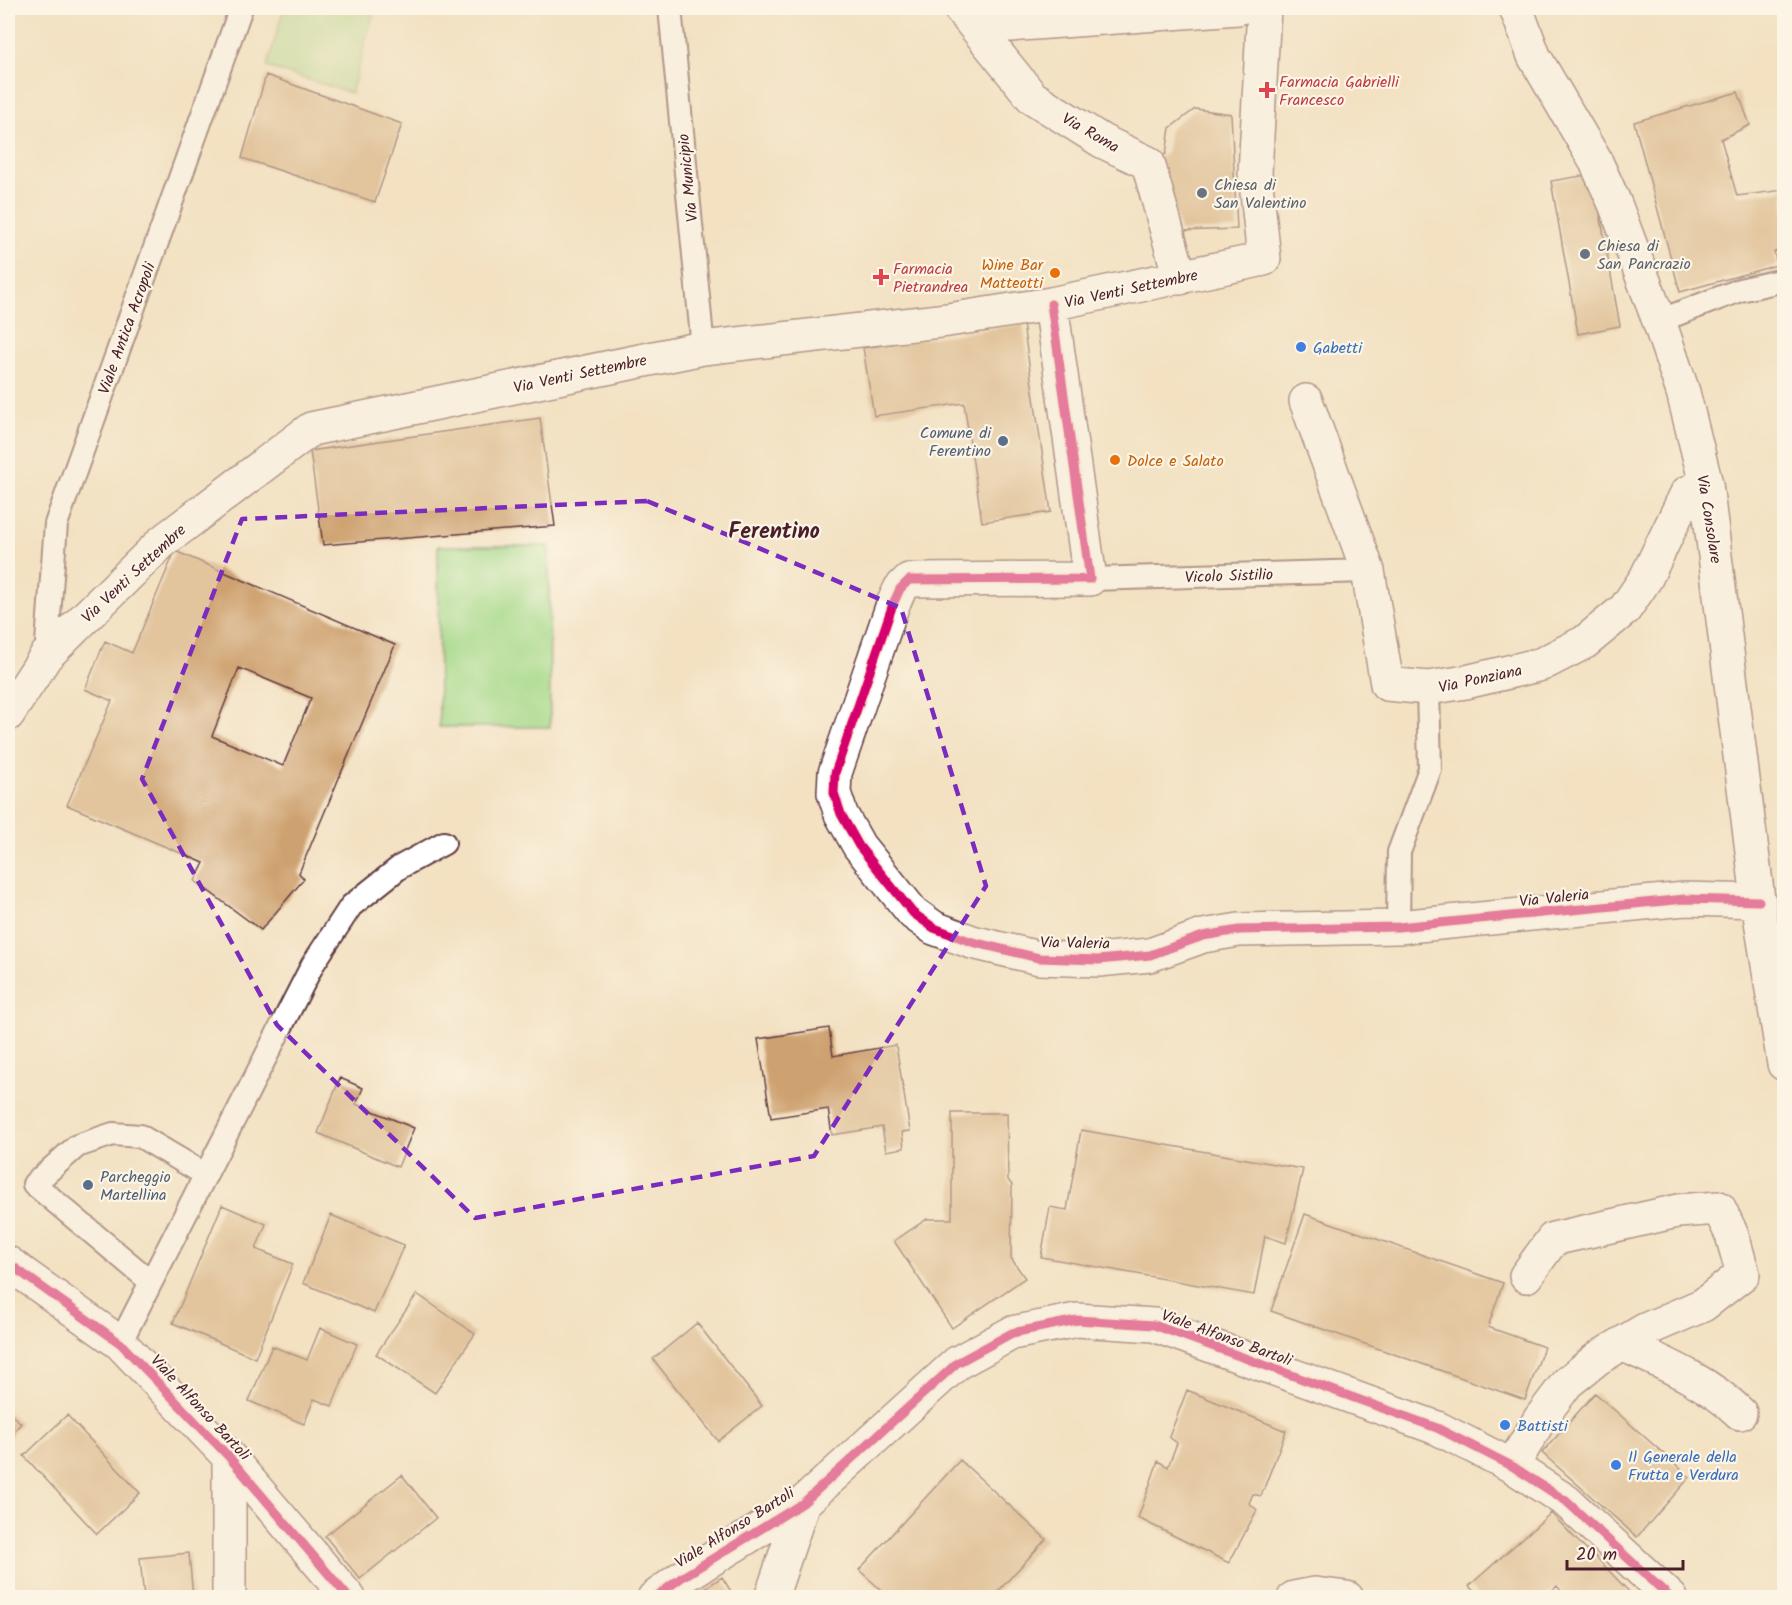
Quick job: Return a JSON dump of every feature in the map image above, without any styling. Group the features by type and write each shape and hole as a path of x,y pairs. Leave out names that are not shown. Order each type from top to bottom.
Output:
{"street":[{"name":"Via Roma","path":"960,8 1032,97 1102,141 1148,163 1180,278"},
{"path":"972,8 996,26 1238,8"},
{"name":"Via Venti Settembre","path":"8,714 46,656 162,542 311,429 703,348 948,320 1051,304 1264,259 1255,173 1264,8"},
{"name":"Via Consolare","path":"1516,8 1534,56 1596,162 1659,321 1683,392 1706,484 1759,901 1785,1064"},
{"path":"1051,304 1090,579"},
{"name":"Via Ponziana","path":"1306,401 1368,570 1387,684 1428,688 1542,664 1585,642 1625,609 1646,578 1687,493 1706,484"},
{"name":"Via Valeria","path":"1090,579 909,580 900,589 843,744 834,773 834,793 841,814 859,846 913,913 934,928 972,942 1039,958 1075,959 1150,955 1203,936 1239,930 1398,927 1685,899 1759,901"},
{"path":"1512,1466 1540,1419 1567,1383 1598,1358 1646,1330 1703,1305 1743,1274 1732,1235 1719,1208 1678,1211 1553,1239 1526,1276"},
{"name":"Viale Alfonso Bartoli","path":"8,1263 120,1343 229,1457 349,1598"},
{"name":"Viale Alfonso Bartoli","path":"654,1598 681,1578 803,1503 957,1363 1012,1333 1077,1320 1154,1325 1437,1428 1512,1466 1566,1501 1671,1598"},
{"path":"1622,1344 1669,1365 1724,1397 1740,1413"},
{"name":"Viale Alfonso Bartoli","path":"229,1457 229,1598"},
{"name":"Viale Alfonso Bartoli","path":"771,1598 803,1503"},
{"path":"1294,1598 1315,1594 1347,1598"}],"lane":[{"name":"Viale Antica Acropoli","path":"46,656 56,524 241,8"},
{"name":"Via Municipio","path":"670,8 703,348"},
{"path":"1659,321 1740,290 1785,280"},
{"name":"Vicolo Sistilio","path":"1090,579 1368,570"},
{"path":"1398,927 1399,852 1431,769 1428,688"},
{"path":"120,1343 313,964 351,906 400,867 444,843"},
{"path":"151,1282 34,1184 77,1146 113,1134 140,1136 206,1175"}],"highlighted area":[{"path":"647,501 901,608 986,886 814,1156 475,1218 277,1025 142,779 242,519"}],"green space":[{"path":"284,8 375,8 351,93 267,67"},
{"path":"438,546 549,546 550,727 439,727"}],"building":[{"path":"266,75 402,124 375,202 242,158"},
{"path":"1738,92 1750,125 1721,139 1737,196 1784,190 1784,249 1774,252 1777,265 1680,292 1634,122"},
{"name":"Chiesa di San Valentino","path":"1195,109 1231,114 1237,229 1180,231 1157,158 1166,154 1170,128"},
{"name":"Chiesa di San Pancrazio","path":"1593,174 1620,326 1578,334 1551,181"},
{"path":"1023,324 1051,512 982,522 964,403 874,416 863,348"},
{"path":"540,418 555,526 323,545 310,451"},
{"path":"175,551 395,645 299,873 304,879 261,930 195,881 204,863 67,805 112,701 85,689 105,641 132,653","holes":["239,668 311,698 283,766 212,736"]},
{"path":"829,1028 833,1056 896,1045 910,1131 902,1132 904,1148 886,1151 882,1127 832,1135 828,1109 771,1118 758,1039"},
{"path":"340,1078 363,1088 356,1104 414,1128 398,1167 318,1133"},
{"path":"952,1113 1007,1113 1008,1180 1012,1185 1011,1258 1025,1278 952,1328 894,1241 927,1219 952,1219"},
{"path":"1081,1130 1303,1169 1286,1243 1265,1236 1254,1295 1041,1257 1050,1207 1067,1210"},
{"path":"222,1205 266,1224 256,1249 293,1264 255,1358 173,1323"},
{"path":"1305,1214 1503,1283 1488,1327 1544,1347 1525,1400 1271,1311"},
{"path":"331,1215 404,1245 374,1313 303,1283"},
{"path":"417,1294 475,1334 435,1393 376,1354"},
{"path":"697,1323 762,1406 718,1441 653,1359"},
{"path":"320,1328 357,1344 332,1406 314,1399 304,1424 249,1401 272,1346 307,1360"},
{"path":"1187,1390 1286,1431 1261,1496 1253,1494 1249,1503 1257,1510 1229,1563 1138,1518 1158,1461 1168,1467 1177,1443 1169,1437"},
{"name":"Il Generale della Frutta e Verdura","path":"1595,1393 1690,1477 1637,1537 1542,1453"},
{"path":"8,1412 21,1423 8,1439"},
{"path":"67,1415 140,1493 97,1534 24,1456"},
{"path":"960,1460 1046,1539 992,1598 890,1598 859,1570"},
{"path":"402,1475 436,1518 360,1579 325,1536"},
{"path":"1551,1513 1635,1598 1567,1598 1557,1586 1543,1598 1480,1598 1469,1586"},
{"path":"189,1553 193,1598 144,1598 140,1558"},
{"path":"722,1577 735,1598 690,1598"}],"cycle path":[{"path":"1051,304 1090,579 909,580 900,589 893,604 835,773 834,793 841,814 859,846 913,913 934,928 972,942 1039,958 1098,960 1150,955 1203,936 1239,930 1398,927 1685,899 1759,901"},
{"path":"8,1263 120,1343 229,1457 349,1598"},
{"path":"654,1598 681,1578 803,1503 957,1363 1012,1333 1077,1320 1154,1325 1437,1428 1512,1466 1566,1501 1671,1598"}],"place":[{"name":"Farmacia Gabrielli Francesco","path":"1267,90"},
{"name":"Chiesa di San Valentino","path":"1202,193"},
{"name":"Chiesa di San Pancrazio","path":"1585,254"},
{"name":"Wine Bar Matteotti","path":"1055,273"},
{"name":"Farmacia Pietrandrea","path":"881,277"},
{"name":"Gabetti","path":"1301,347"},
{"name":"Comune di Ferentino","path":"1003,441"},
{"name":"Dolce e Salato","path":"1115,460"},
{"name":"Parcheggio Martellina","path":"88,1185"},
{"name":"Battisti","path":"1505,1425"},
{"name":"Il Generale della Frutta e Verdura","path":"1616,1465"}],"district":[{"name":"Ferentino","path":"774,530"}]}
